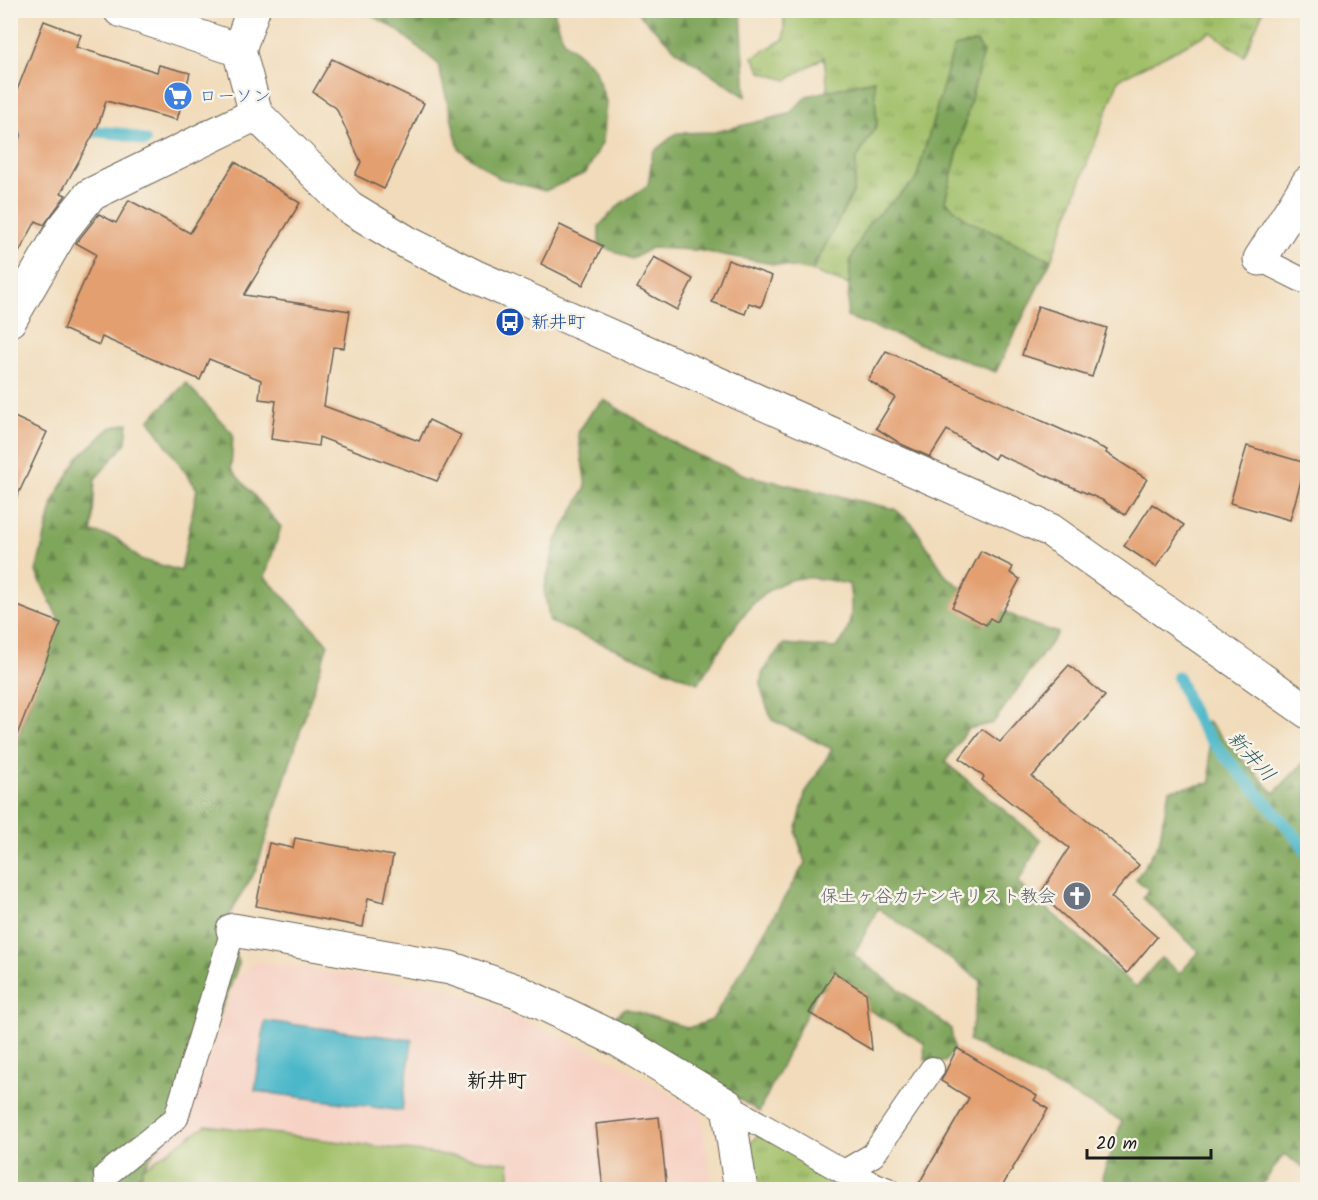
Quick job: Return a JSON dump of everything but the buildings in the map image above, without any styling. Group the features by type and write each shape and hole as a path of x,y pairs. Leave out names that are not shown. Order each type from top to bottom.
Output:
{"street":[{"path":"120,10 239,50"},
{"path":"253,10 239,50 256,114 349,207 408,243 474,276 1050,530 1308,712"},
{"path":"12,315 63,229 90,195 256,114"},
{"path":"1260,259 1308,183"},
{"path":"233,930 450,968 516,991 620,1041 728,1106 741,1190"}],"lane":[{"path":"1260,259 1308,282"},
{"path":"108,1190 106,1175 176,1118 233,930"},
{"path":"844,1172 873,1155 932,1069"},
{"path":"728,1106 844,1172 888,1190"}],"shaded area":[{"path":"254,961 448,988 614,1061 701,1113 713,1189 117,1190 116,1177 187,1120 235,980"}],"green space":[{"path":"364,11 554,11 563,40 594,68 606,101 603,141 586,173 545,191 499,178 459,149 438,64 396,29"},
{"path":"638,11 741,11 746,97 679,53"},
{"path":"784,11 1263,11 1244,56 1211,32 1119,79 1051,260 969,221 945,201 983,52 955,47 916,180 895,201 851,259 849,285 812,271 854,191 856,160 877,124 873,80 828,91 824,57 787,80 761,72 753,57 784,39"},
{"path":"977,42 983,52 945,201 969,221 1051,260 996,372 847,317 851,259 868,224 916,180 954,47"},
{"path":"874,80 877,124 856,160 854,190 812,271 696,250 651,248 632,259 599,245 599,226 620,204 648,185 653,152 677,133 715,132 789,114 807,96"},
{"path":"186,383 233,434 231,469 281,527 265,577 328,644 256,870 225,922 239,964 178,1121 142,1169 143,1189 11,1190 11,759 58,618 36,572 54,499 78,458 110,428 128,423 126,443 95,479 92,532 116,538 140,559 181,571 197,489 149,420"},
{"path":"604,400 686,450 745,475 895,509 914,526 946,576 976,599 1031,624 1058,633 993,723 968,729 945,762 1041,840 1018,883 1136,987 1161,958 1180,973 1199,952 1143,898 1148,889 1136,879 1159,843 1169,790 1211,783 1207,721 1274,793 1307,759 1307,1170 1284,1154 1259,1189 1109,1189 1102,1177 1122,1121 969,1041 981,981 878,908 854,955 951,1029 954,1049 945,1062 925,1060 924,1043 828,985 817,992 759,1112 613,1018 625,1008 688,1028 712,1020 805,863 796,833 805,794 832,749 772,720 763,696 761,680 767,664 784,644 835,648 841,642 848,627 851,601 849,584 819,578 802,578 783,583 767,592 741,618 698,683 550,622 544,590 556,541 586,487 578,433 592,411"},
{"path":"206,1125 509,1163 511,1189 143,1189 142,1169"},
{"path":"758,1135 878,1189 756,1189 749,1146"}],"water":[{"path":"265,1021 412,1040 402,1111 255,1091"}],"waterway":[{"path":"80,130 123,134 145,141"},
{"path":"10,141 33,137"},
{"name":"新井川","path":"1178,677 1200,726 1308,853"}],"place":[{"name":"ローソン","path":"178,96"},
{"name":"新井町","path":"510,322"},
{"name":"保土ヶ谷カナンキリスト教会","path":"1077,896"}],"district":[{"name":"新井町","path":"497,1080"}]}
